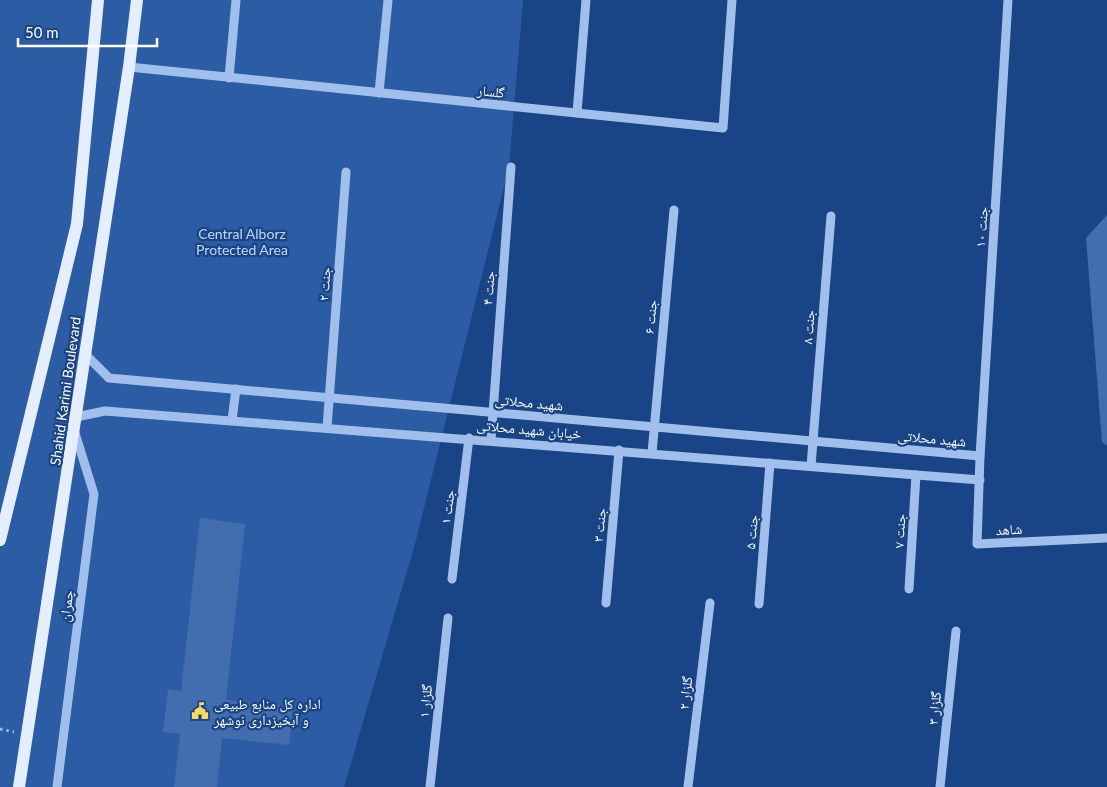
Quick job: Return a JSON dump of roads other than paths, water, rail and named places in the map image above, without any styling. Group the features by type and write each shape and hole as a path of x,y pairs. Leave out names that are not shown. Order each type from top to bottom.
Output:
{"main road":[{"name":"Shahid Karimi Boulevard","path":"0,540 2,522 77,224 98,0"},
{"name":"Shahid Karimi Boulevard","path":"19,787 129,67 137,0"}],"street":[{"path":"229,78 236,0"},
{"path":"379,93 388,0"},
{"path":"577,113 586,0"},
{"name":"گلسار","path":"129,67 723,128 732,0"},
{"name":"جنت ۱۰","path":"980,480 1008,0"},
{"name":"جنت ۴","path":"491,440 511,167"},
{"name":"جنت ۲","path":"327,428 346,172"},
{"name":"جنت ۶","path":"652,453 674,210"},
{"name":"جنت ۸","path":"811,466 831,216"},
{"name":"شهید محلاتی","path":"85,354 109,378 980,456"},
{"path":"232,420 236,389"},
{"name":"خیابان شهید محلاتی","path":"76,417 105,411 469,438 980,480"},
{"name":"چمران","path":"57,787 94,494 74,430"},
{"name":"جنت ۱","path":"452,579 469,438"},
{"name":"جنت ۳","path":"606,603 619,450"},
{"name":"جنت ۵","path":"759,604 770,462"},
{"name":"جنت ۷","path":"909,589 916,475"},
{"name":"شاهد","path":"980,480 977,544 1107,538"},
{"name":"گلزار ۲","path":"688,787 710,603"},
{"name":"گلزار ۱","path":"430,787 448,618"},
{"name":"گلزار ۳","path":"940,787 956,631"}],"place":[{"name":"اداره كل منابع طبيعی و آبخيزداری نوشهر","path":"200,711"}],"park label":[{"name":"Central Alborz Protected Area","path":"242,242"}]}
